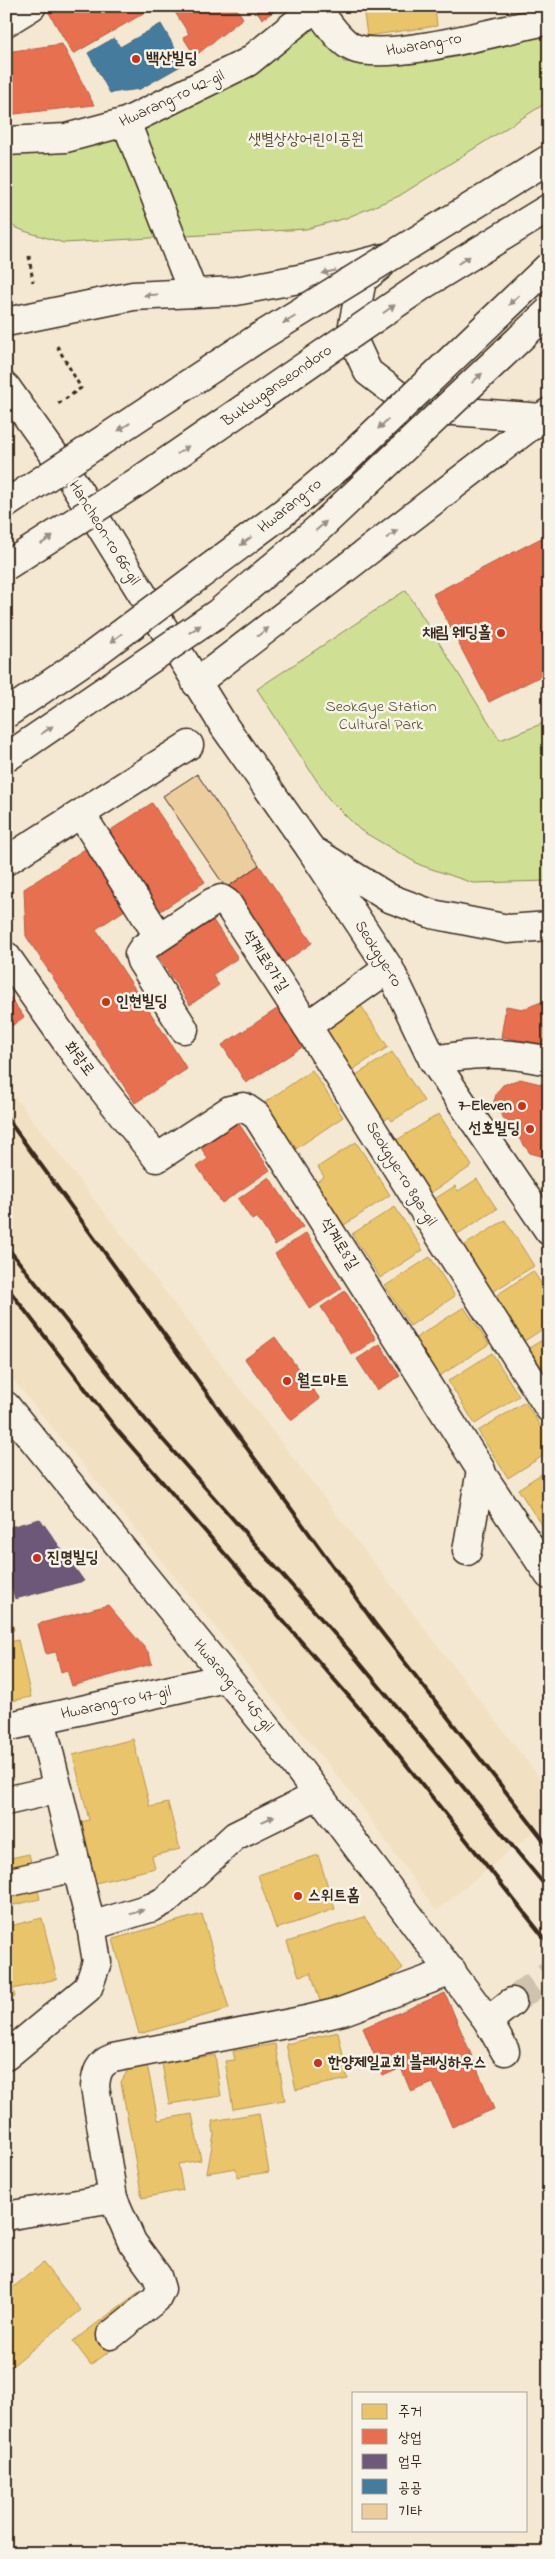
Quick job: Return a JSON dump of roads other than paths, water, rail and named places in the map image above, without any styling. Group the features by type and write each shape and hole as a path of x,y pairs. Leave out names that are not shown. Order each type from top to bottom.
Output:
{"main road":[{"path":"6,22 32,6"},
{"name":"Hwarang-ro","path":"316,7 347,44 371,52 402,51 549,20"},
{"name":"Hwarang-ro 42-gil","path":"6,141 66,138 126,122 248,62 316,7"},
{"path":"126,122 193,293"},
{"path":"545,415 415,408 368,372 351,335 362,280 393,255 549,152"},
{"path":"6,504 258,338 331,295 549,159"},
{"name":"Bukbuganseondoro","path":"6,566 140,480 423,285 549,208"},
{"path":"6,322 133,296 236,291 309,277 393,255"},
{"name":"Hwarang-ro","path":"6,714 94,654 283,513 342,464 549,266"},
{"name":"Hwarang-ro","path":"6,758 218,613 320,527 549,311"},
{"name":"Hancheon-ro 66-gil","path":"6,387 70,477 196,683"},
{"path":"196,683 545,415"},
{"name":"Seokgye-ro","path":"196,683 310,848 389,968 433,1060 549,1231"},
{"path":"6,861 189,745"},
{"path":"81,814 159,937 143,948 139,957 184,1029"},
{"path":"310,848 389,898 432,914 508,929 549,926"},
{"name":"석계로8가길","path":"159,937 221,900 227,904 306,1026"},
{"name":"화랑로","path":"6,956 78,1058 156,1158"},
{"path":"306,1026 389,968"},
{"name":"Seokgye-ro 8ga-gil","path":"306,1026 549,1408"},
{"path":"433,1060 493,1052 549,1061"},
{"name":"석계로8길","path":"156,1158 230,1110 244,1107 258,1116 481,1473 549,1574"},
{"name":"Hwarang-ro 45-gil","path":"6,1406 274,1736 452,1971 488,2021 505,2051"},
{"path":"467,1551 481,1473"},
{"name":"Hwarang-ro 47-gil","path":"6,1727 225,1678"},
{"path":"6,2056 88,1988 95,1971 97,1954 41,1719"},
{"path":"6,1802 58,1789"},
{"path":"91,1926 153,1907 166,1900 235,1836 318,1795"},
{"path":"6,1883 76,1867"},
{"path":"111,2335 156,2299 161,2289 157,2276 132,2242 113,2198 95,2087 95,2077 104,2061 306,2020 343,2010 452,1971"},
{"path":"488,2021 512,2002"},
{"path":"6,2216 113,2198"}],"tunnel":[{"path":"512,2002 549,1974"}],"railway":[{"path":"6,1117 375,1624 549,1847"},
{"path":"6,1246 149,1424 354,1656 549,1890"},
{"path":"6,1286 117,1430 386,1739 549,1944"}],"place":[{"name":"백산빌딩","path":"136,59"},
{"name":"채림 웨딩홀","path":"501,633"},
{"name":"인현빌딩","path":"106,1002"},
{"name":"7-Eleven","path":"522,1106"},
{"name":"선호빌딩","path":"530,1129"},
{"name":"월드마트","path":"287,1381"},
{"name":"진명빌딩","path":"37,1558"},
{"name":"스위트홈","path":"298,1896"},
{"name":"한양제일교회 블레싱하우스","path":"318,2063"}],"park label":[{"name":"샛별상상어린이공원","path":"306,140"},
{"name":"SeokGye Station Cultural Park","path":"381,716"}]}
